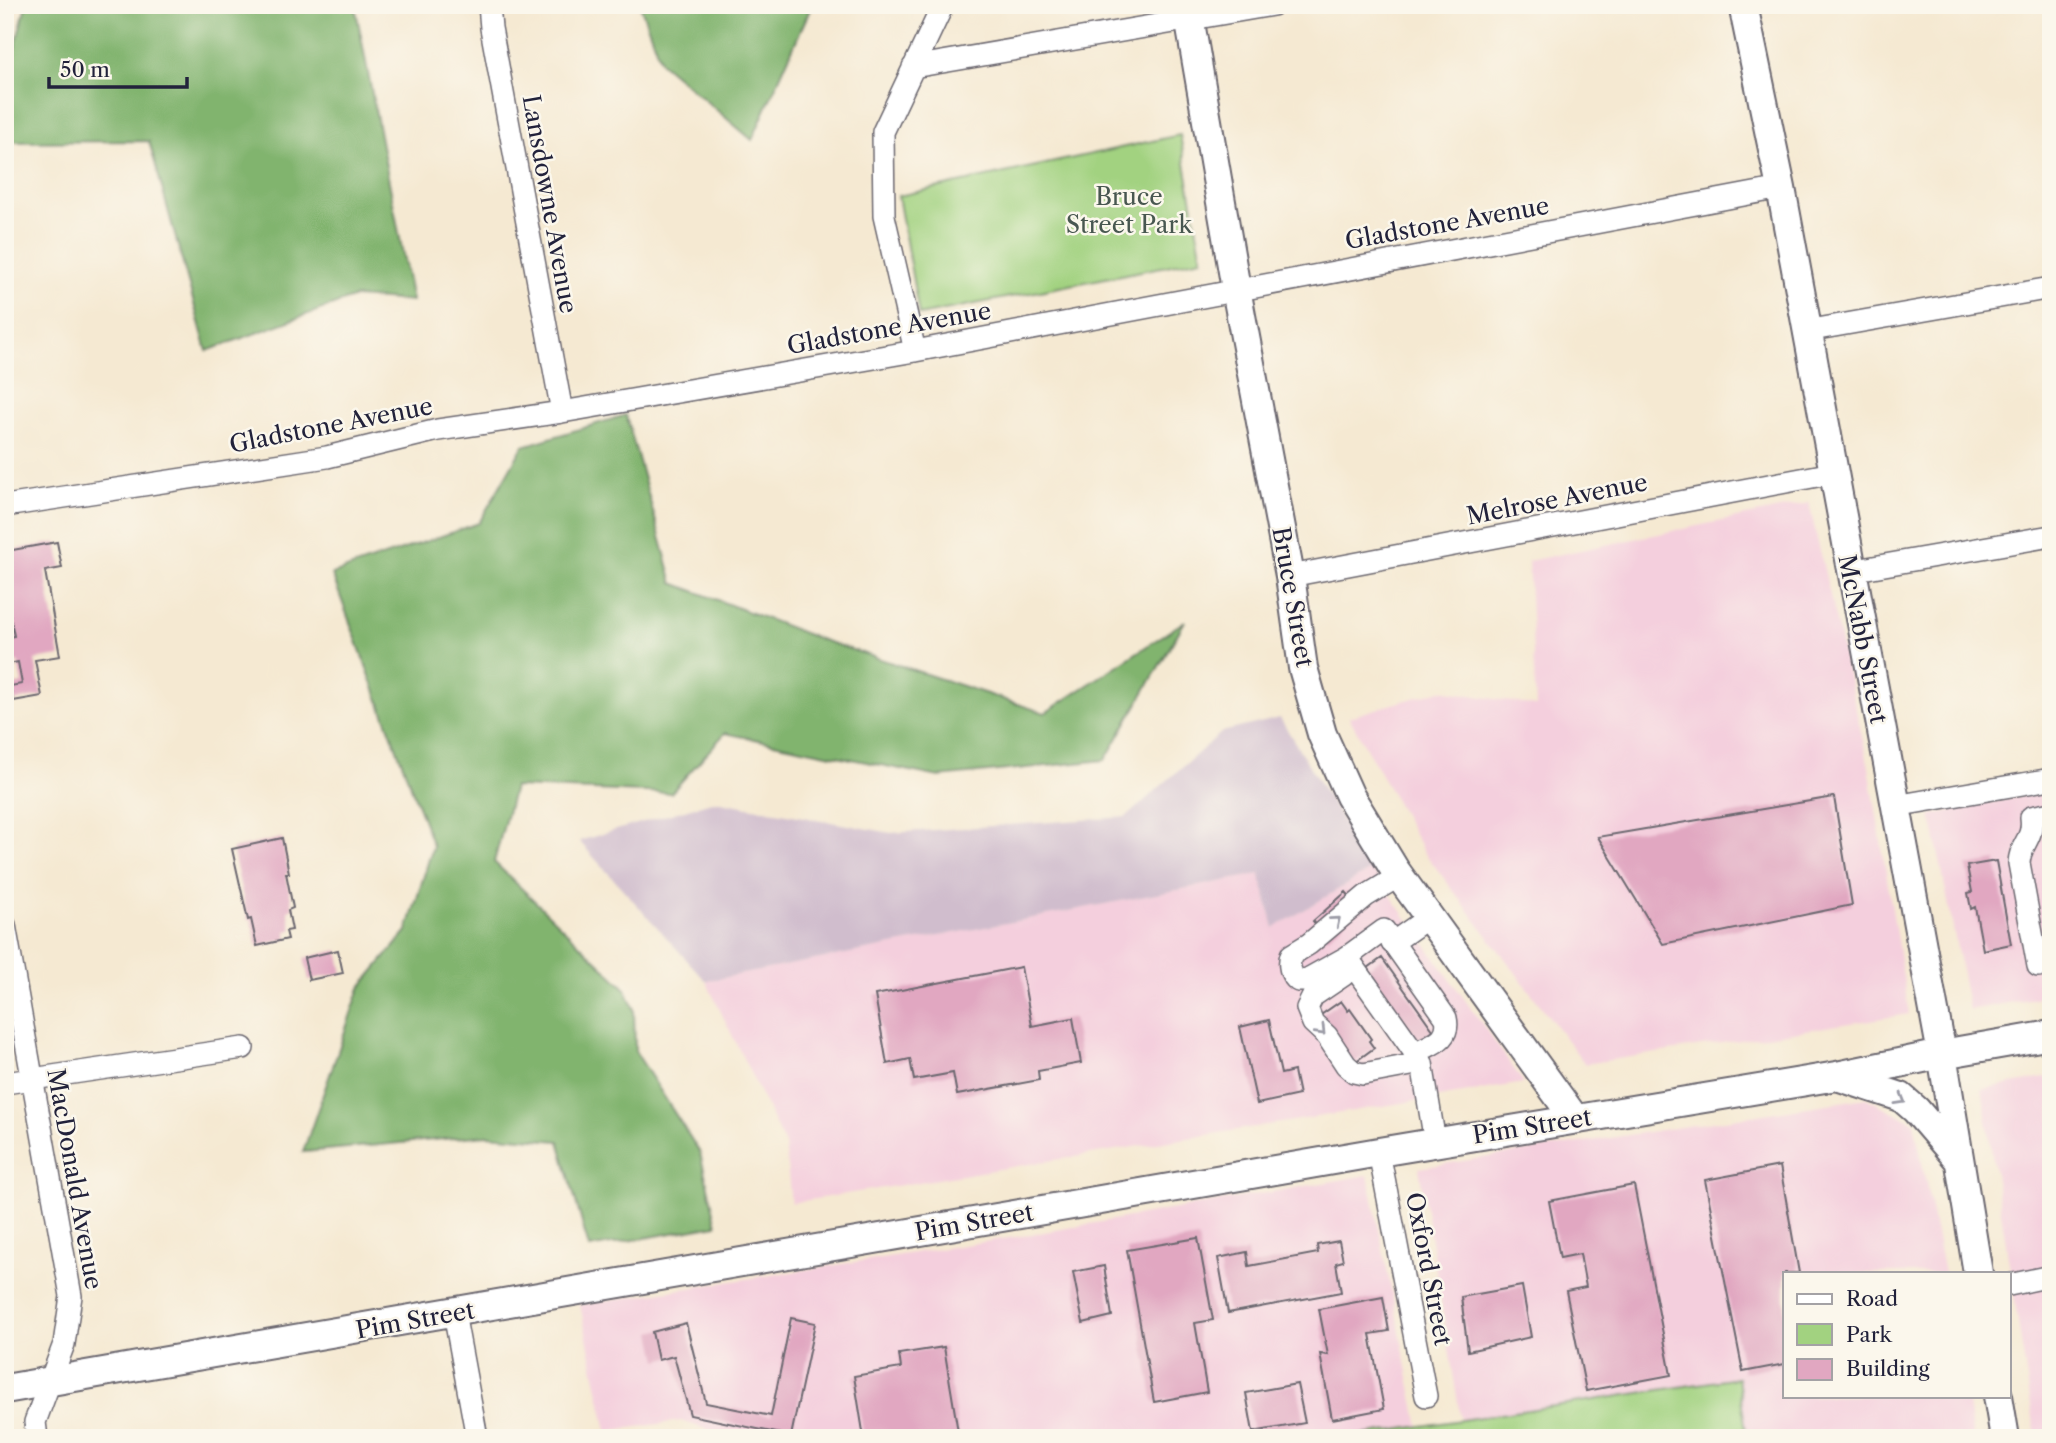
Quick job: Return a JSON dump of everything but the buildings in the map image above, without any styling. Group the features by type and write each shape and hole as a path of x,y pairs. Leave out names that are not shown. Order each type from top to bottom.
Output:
{"main road":[{"name":"McNabb Street","path":"1743,5 1781,188 1850,571 1942,1054 1978,1272"},
{"name":"Bruce Street","path":"1188,13 1290,576 1303,668 1322,734 1350,796 1399,876 1575,1119"},
{"name":"Pim Street","path":"5,1390 1435,1142 1837,1076 2051,1035"},
{"path":"1837,1076 1901,1097 1916,1110 1959,1160"},
{"path":"1998,1398 2005,1438"}],"street":[{"name":"Lansdowne Avenue","path":"489,5 493,41 562,412"},
{"path":"915,351 884,216 883,132 943,5"},
{"path":"913,67 1188,13 1273,5"},
{"name":"Gladstone Avenue","path":"5,506 327,457 439,430 562,412 915,351 1781,188"},
{"path":"1806,331 2051,288"},
{"name":"Melrose Avenue","path":"1290,576 1833,473"},
{"path":"1850,571 2051,536"},
{"path":"1895,806 2051,779"},
{"path":"2051,813 2031,817 2032,829 2019,853 2019,863 2038,966 2051,964"},
{"path":"1351,962 1311,979 1298,981 1291,973 1289,959 1366,896 1399,876"},
{"path":"1392,943 1429,917"},
{"name":"MacDonald Avenue","path":"5,925 71,1297 64,1344 35,1422 37,1438"},
{"path":"1384,930 1392,943 1446,1018 1448,1027 1441,1038 1419,1058 1358,1074 1350,1070 1327,1036 1313,1023 1307,1008 1310,999 1384,930"},
{"path":"1303,948 1318,948 1351,962 1419,1058 1435,1142"},
{"path":"5,1083 243,1048"},
{"name":"Oxford Street","path":"1380,1152 1426,1396"},
{"path":"2010,1285 2051,1276"},
{"path":"454,1313 477,1438"}],"shaded area":[{"path":"1809,503 1869,767 1909,1014 1585,1064 1424,852 1349,717 1441,690 1536,706 1528,561"},
{"path":"1280,718 1372,869 1274,928 1260,874 706,981 579,841 715,801 891,833 1126,817 1222,732"},
{"path":"2051,790 2051,995 1969,1010 1931,815"},
{"path":"1372,869 1524,1083 791,1203 785,1145 706,981 1260,874 1274,928"},
{"path":"2051,1077 2051,1438 2036,1438 1982,1089"},
{"path":"1866,1098 1914,1122 1944,1272 1783,1272 1783,1398 1967,1398 1973,1438 1747,1438 1738,1378 1461,1421 1419,1168"},
{"path":"1368,1175 1419,1426 1343,1438 735,1438 681,1421 607,1431 580,1305 1022,1236"}],"green space":[{"path":"26,5 355,5 412,301 355,297 207,351 149,141 5,142 5,86"},
{"path":"640,5 812,5 752,140 661,63"},
{"name":"Bruce Street Park","path":"1180,135 1202,259 919,315 898,196"},
{"path":"626,415 673,583 822,640 1045,713 1185,621 1105,760 939,777 725,733 671,793 514,787 494,862 625,988 634,1009 635,1051 700,1153 717,1225 589,1248 559,1141 487,1135 303,1152 360,988 407,931 433,846 332,574 479,523 523,446"},
{"path":"1738,1378 1747,1438 1343,1438"}]}
